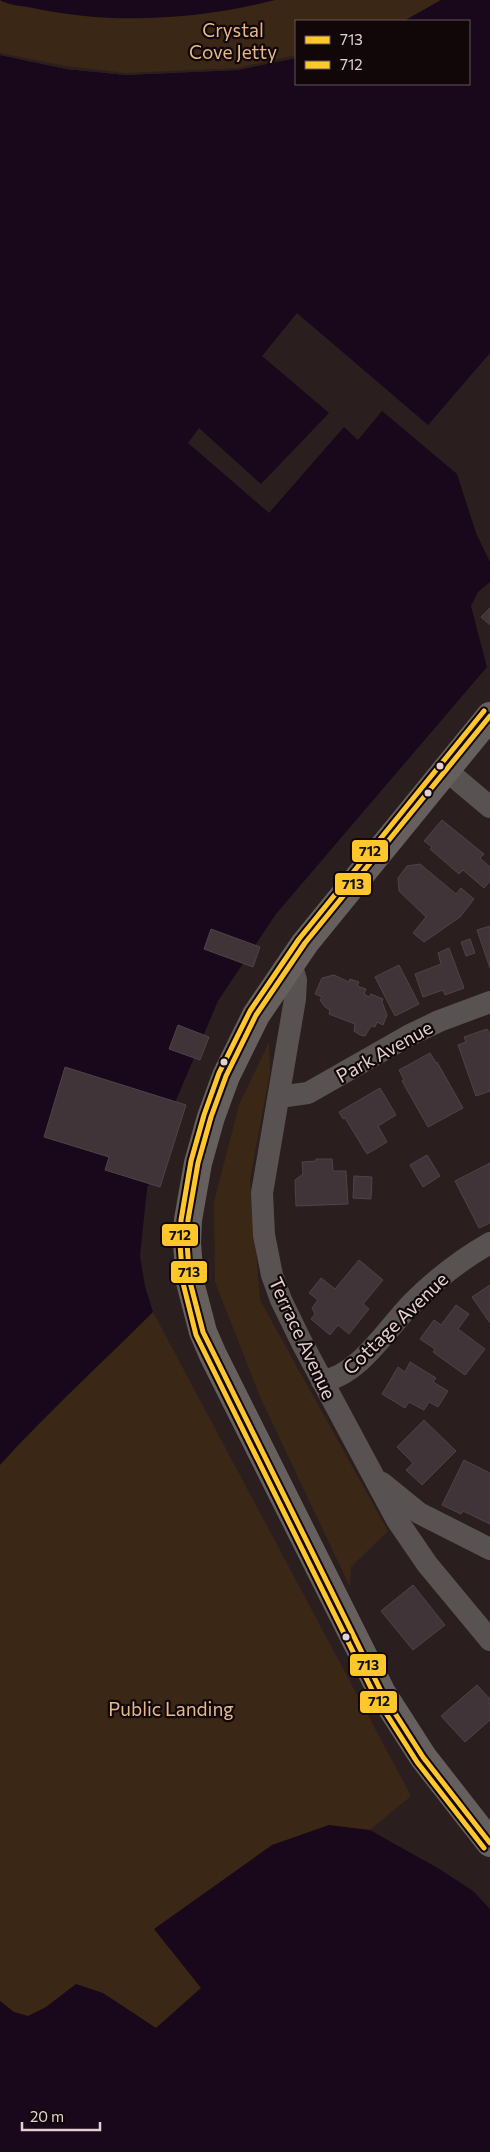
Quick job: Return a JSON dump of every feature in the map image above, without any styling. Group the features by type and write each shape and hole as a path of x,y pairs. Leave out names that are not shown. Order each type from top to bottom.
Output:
{"main road":[{"path":"490,716 317,926 256,1015 238,1050 211,1117 198,1163 188,1220 190,1282 203,1332 224,1381 382,1693 423,1758 490,1843"}],"street":[{"path":"446,770 490,807"},
{"name":"Terrace Avenue","path":"291,963 296,980 296,994 263,1180 264,1235 272,1275 281,1300 322,1381 397,1520 416,1548 490,1640"},
{"name":"Park Avenue","path":"279,1097 308,1093 408,1036 439,1021 490,1002"},
{"name":"Cottage Avenue","path":"322,1381 331,1380 347,1372 362,1359 415,1300 446,1273 490,1243"},
{"path":"367,1466 387,1488 419,1513 490,1549"}],"green space":[{"name":"Crystal Cove Jetty","path":"0,0 441,0 406,20 295,20 295,68 0,106"},
{"name":"Public Landing","path":"476,533 490,562 490,582 478,592 471,606 487,667 276,914 218,1001 172,1110 147,1189 140,1256 145,1286 153,1312 411,1796 370,1830 449,1875 477,1896 490,1909 490,2152 0,2152 0,1187"},
{"path":"269,1042 270,1073 250,1179 260,1300 388,1531 351,1567 350,1587 261,1399 215,1282 214,1202 239,1105"}],"shaded area":[{"path":"0,0 275,0 245,7 185,16 123,18 63,13 11,4"},
{"path":"441,0 490,0 490,353 428,425 297,313 262,356 329,413 261,484 199,428 188,443 269,513 344,427 358,440 382,411 457,474 476,533 490,562 490,582 478,592 471,606 487,667 276,914 218,1001 172,1110 147,1189 140,1256 145,1286 153,1312 0,1465 0,55 66,69 126,75 237,70 295,58 295,85 470,85 470,20 406,20"},
{"path":"329,1825 370,1830 438,1868 473,1891 490,1909 490,2152 0,2152 0,2001 14,2012 28,2016 46,2007 76,1984 103,1993 156,2028 201,1988 154,1929 272,1845"}],"pier":[{"path":"0,53 66,66 126,73 237,68 295,55 295,58 237,70 126,75 66,69 0,55"}],"building":[{"path":"490,608 490,625 481,617"},
{"path":"442,820 484,854 480,858 490,867 490,881 484,888 463,870 459,874 430,849 432,847 424,841"},
{"path":"420,864 456,894 461,888 474,899 460,917 424,942 413,933 426,917 399,891 398,878 407,866"},
{"path":"490,926 490,968 477,930"},
{"path":"211,929 260,947 253,967 204,949"},
{"path":"470,939 475,953 466,956 461,942"},
{"path":"449,948 464,988 445,995 443,990 423,997 415,974 441,964 438,953"},
{"path":"399,965 419,1004 395,1016 375,977"},
{"path":"334,975 349,982 350,979 359,982 357,986 366,989 364,994 369,997 371,994 383,999 382,1002 387,1015 383,1025 377,1022 375,1027 371,1026 365,1036 360,1035 354,1031 355,1024 329,1014 330,1010 320,1000 322,997 315,994 322,978"},
{"path":"178,1025 209,1037 200,1060 169,1049"},
{"path":"487,1029 490,1034 490,1091 476,1096 458,1045 466,1042 464,1037"},
{"path":"430,1053 463,1108 428,1127 402,1081 404,1080 399,1070"},
{"path":"65,1067 186,1105 160,1187 105,1170 109,1157 44,1137"},
{"path":"380,1088 396,1115 378,1126 387,1142 367,1154 345,1118 343,1119 339,1112"},
{"path":"427,1155 440,1176 423,1187 410,1165"},
{"path":"316,1159 332,1159 333,1171 346,1171 348,1204 296,1206 295,1180 303,1174 302,1162 316,1161"},
{"path":"490,1163 490,1223 479,1228 455,1181"},
{"path":"354,1176 372,1177 371,1199 353,1198"},
{"path":"359,1260 383,1280 363,1304 369,1309 349,1334 338,1325 330,1335 311,1319 315,1314 312,1308 318,1300 309,1293 321,1278 335,1289"},
{"path":"490,1285 490,1323 472,1297"},
{"path":"456,1305 469,1314 458,1329 485,1349 465,1375 433,1352 435,1349 420,1339 434,1320 441,1325"},
{"path":"410,1362 436,1378 433,1382 448,1391 438,1407 429,1402 424,1410 409,1402 405,1408 382,1394 398,1367 405,1372"},
{"path":"424,1420 456,1451 422,1485 406,1470 413,1463 397,1447"},
{"path":"464,1460 490,1473 490,1524 463,1511 461,1514 442,1505"},
{"path":"413,1585 445,1625 413,1650 381,1611"},
{"path":"477,1685 490,1699 490,1720 465,1742 441,1716"}],"transit line":[{"name":"712","path":"484,711 299,939 250,1011 219,1073 204,1115 191,1161 181,1220 180,1244 183,1283 196,1335 375,1696 417,1762 484,1848"},
{"name":"713","path":"490,716 305,943 256,1015 226,1076 211,1117 198,1163 188,1220 187,1243 190,1282 203,1332 382,1693 423,1757 490,1843"}]}
